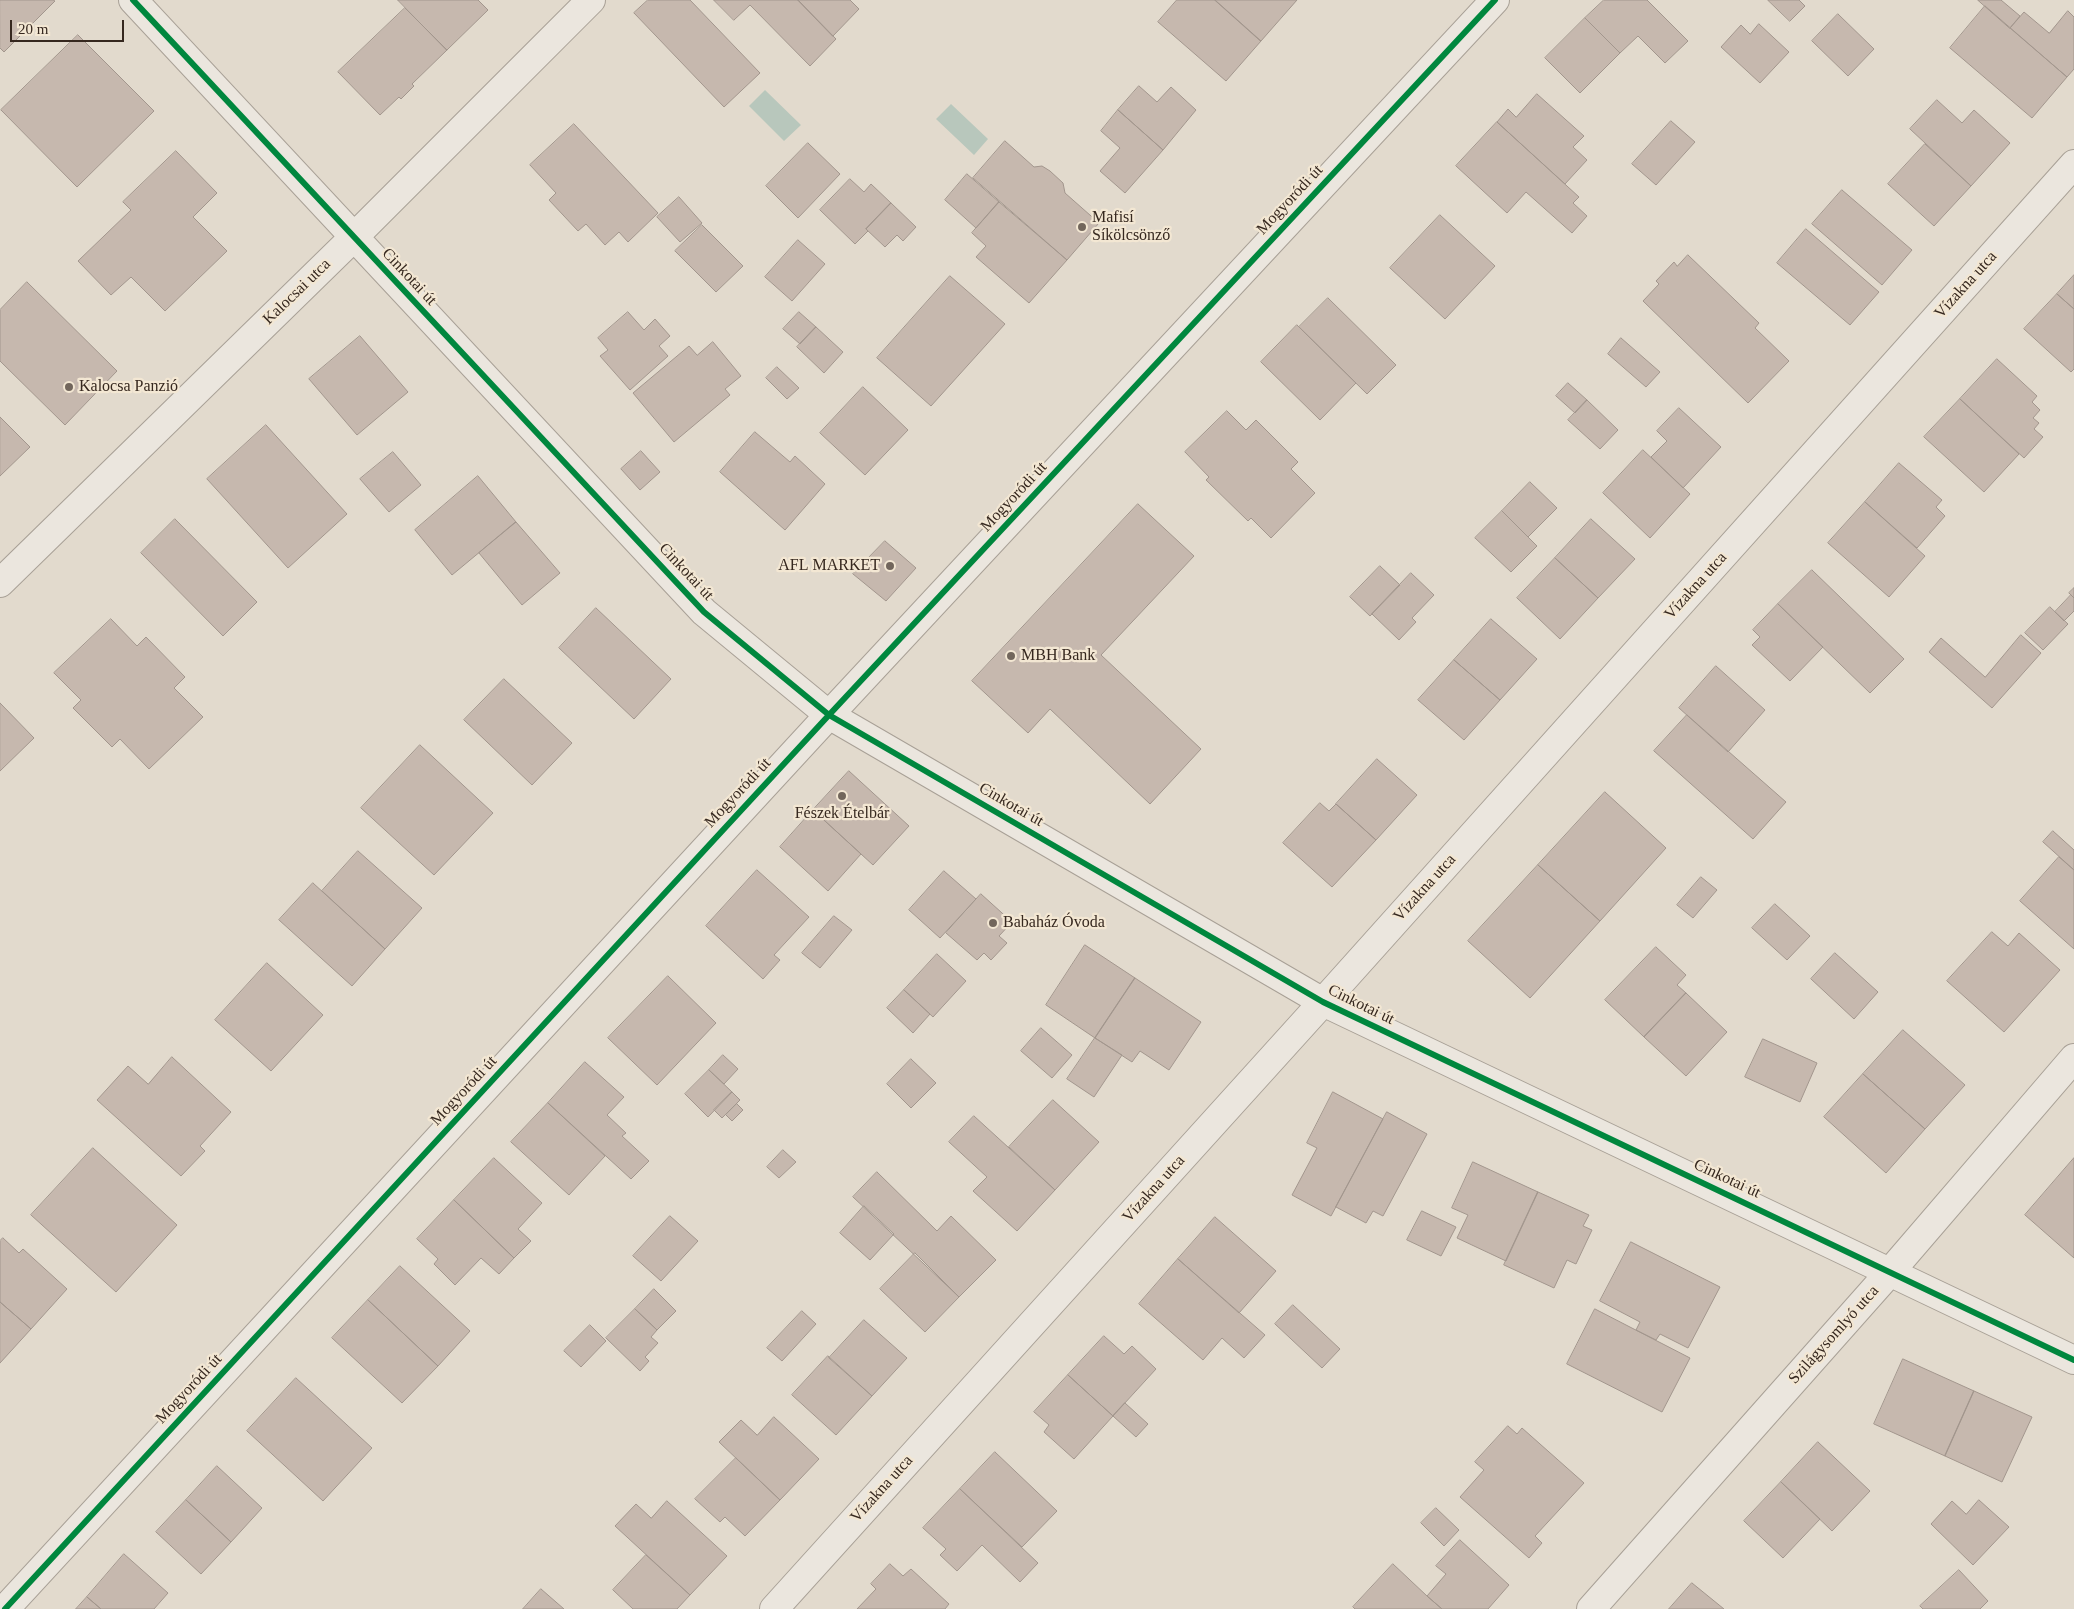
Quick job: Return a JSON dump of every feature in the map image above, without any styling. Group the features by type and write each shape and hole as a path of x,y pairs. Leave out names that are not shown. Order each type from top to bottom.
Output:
{"street":[{"name":"Cinkotai út","path":"133,0 353,238 704,612 829,715 1323,1002 2074,1360"},
{"name":"Kalocsai utca","path":"0,582 353,238 592,0"},
{"name":"Mogyoródi út","path":"5,1609 829,715 1495,0"},
{"name":"Vízakna utca","path":"774,1609 1323,1002 2074,164"},
{"name":"Szilágysomlyó utca","path":"1591,1609 1890,1272 2074,1058"}],"shaded area":[{"path":"765,90 801,125 784,141 749,106"},
{"path":"951,104 988,139 974,155 936,119"}],"building":[{"path":"0,0 55,1 4,52 0,48"},
{"path":"398,0 478,0 488,10 447,50"},
{"path":"648,0 690,0 760,73 724,107 634,13"},
{"path":"714,0 798,0 836,39 810,66 750,5 734,20"},
{"path":"798,0 850,0 859,9 833,36"},
{"path":"1177,0 1215,0 1261,41 1226,81 1158,22"},
{"path":"1215,0 1297,0 1261,41"},
{"path":"1604,0 1647,0 1688,41 1665,63 1638,36 1620,53 1585,18"},
{"path":"1768,0 1799,0 1805,6 1790,21"},
{"path":"1978,0 2001,0 2020,16 2010,28"},
{"path":"1985,6 2067,77 2032,118 1950,48"},
{"path":"405,8 447,50 412,84 414,86 401,99 399,97 380,115 338,72"},
{"path":"2068,11 2074,17 2074,69 2067,77 2010,28 2024,12 2049,33"},
{"path":"1838,14 1874,49 1848,76 1812,41"},
{"path":"1585,18 1620,53 1580,93 1545,58"},
{"path":"1759,24 1789,52 1760,83 1721,47 1741,25 1750,34"},
{"path":"78,35 154,111 77,187 1,110"},
{"path":"1139,86 1157,102 1171,87 1196,110 1163,150 1118,110"},
{"path":"1537,94 1584,136 1573,147 1587,160 1565,184 1497,122 1508,109 1516,117"},
{"path":"1937,100 1962,123 1974,110 2010,143 1971,186 1910,129"},
{"path":"1118,110 1163,150 1125,193 1100,171 1120,148 1101,131"},
{"path":"1671,121 1695,142 1656,185 1632,164"},
{"path":"1497,122 1579,197 1573,203 1587,216 1572,233 1526,192 1507,213 1456,166"},
{"path":"574,124 658,213 628,242 619,232 605,245 586,224 578,231 549,200 556,193 530,165"},
{"path":"1005,141 1034,167 1042,166 1050,171 1063,183 1065,193 1099,223 1067,260 973,178"},
{"path":"808,143 840,174 798,218 766,186"},
{"path":"1925,144 1971,186 1934,226 1888,184"},
{"path":"176,151 217,193 193,217 227,251 165,311 131,277 111,295 78,261 131,210 123,202"},
{"path":"967,174 999,202 976,228 945,200"},
{"path":"850,179 864,192 871,184 891,203 866,229 868,231 855,244 820,210"},
{"path":"1842,190 1912,250 1882,285 1812,224"},
{"path":"679,197 702,223 680,242 657,217"},
{"path":"999,202 1067,260 1029,303 976,257 986,246 972,233"},
{"path":"891,203 916,227 903,241 897,235 885,247 866,229"},
{"path":"1440,215 1495,266 1445,319 1390,268"},
{"path":"702,225 743,266 716,292 675,251"},
{"path":"1806,229 1879,292 1850,325 1777,263"},
{"path":"798,240 825,264 792,301 765,277"},
{"path":"1688,255 1759,323 1755,328 1789,361 1748,403 1643,301 1659,284 1656,281 1674,262 1677,266"},
{"path":"2074,275 2074,309 2057,294"},
{"path":"950,276 1005,324 931,406 877,358"},
{"path":"27,282 117,371 65,425 0,361 0,310"},
{"path":"2057,294 2074,309 2074,369 2071,372 2024,329"},
{"path":"1328,298 1396,365 1367,394 1299,327"},
{"path":"628,312 644,330 655,319 670,336 659,346 668,356 630,390 600,356 608,350 598,338"},
{"path":"799,312 816,327 800,344 783,329"},
{"path":"1297,325 1356,383 1320,420 1261,362"},
{"path":"816,327 843,352 824,373 797,347"},
{"path":"360,336 408,392 357,435 309,379"},
{"path":"1621,338 1660,372 1646,387 1608,354"},
{"path":"713,342 741,376 725,389 730,395 674,442 633,393 689,346 697,355"},
{"path":"1997,359 2037,396 2032,402 2040,410 2033,418 2039,423 2034,429 2043,437 2024,458 1960,399"},
{"path":"777,367 799,388 787,399 766,378"},
{"path":"1568,383 1587,400 1575,413 1556,396"},
{"path":"863,387 908,430 865,475 820,433"},
{"path":"1960,399 2019,454 1984,492 1924,437"},
{"path":"1587,400 1618,430 1600,449 1568,420"},
{"path":"1679,408 1721,447 1683,488 1651,457 1667,441 1657,431"},
{"path":"1227,411 1246,430 1256,420 1298,462 1291,469 1315,493 1271,538 1251,518 1248,521 1206,480 1209,477 1185,452"},
{"path":"0,417 30,447 0,476"},
{"path":"266,425 347,514 288,568 207,479"},
{"path":"755,432 790,462 795,456 825,484 785,530 720,472"},
{"path":"1643,450 1690,494 1650,538 1603,493"},
{"path":"641,451 660,472 640,490 621,469"},
{"path":"393,452 421,485 389,512 360,479"},
{"path":"1899,463 1942,500 1936,507 1945,516 1917,548 1865,502"},
{"path":"478,476 516,522 452,575 415,530"},
{"path":"1530,482 1557,508 1528,537 1502,511"},
{"path":"1865,502 1925,556 1889,597 1828,543"},
{"path":"1138,504 1194,556 1101,655 1201,749 1150,804 1050,709 1028,733 972,681"},
{"path":"1502,511 1537,546 1511,572 1475,538"},
{"path":"175,519 257,602 223,636 141,553"},
{"path":"1591,519 1635,559 1598,598 1555,558"},
{"path":"516,522 560,573 522,605 479,553"},
{"path":"885,541 916,568 886,601 853,574"},
{"path":"1555,558 1598,598 1560,639 1517,598"},
{"path":"1380,566 1400,585 1370,616 1350,597"},
{"path":"1812,570 1904,659 1870,693 1778,604"},
{"path":"1411,573 1434,595 1412,618 1416,622 1399,640 1372,614"},
{"path":"2074,588 2074,598 2069,593"},
{"path":"2071,595 2074,598 2074,611 2064,621 2055,612"},
{"path":"1778,604 1823,647 1790,681 1752,645 1760,637 1753,630"},
{"path":"2050,607 2068,624 2043,650 2025,633"},
{"path":"596,608 671,679 634,719 559,648"},
{"path":"111,619 137,646 146,637 185,677 174,688 203,717 149,769 120,739 112,747 73,708 81,700 54,673"},
{"path":"1491,619 1537,659 1500,700 1454,660"},
{"path":"2021,635 2041,653 1992,708 1929,652 1941,638 1985,677"},
{"path":"1454,660 1500,700 1464,740 1418,700"},
{"path":"1716,666 1765,710 1728,752 1679,708"},
{"path":"504,679 572,743 532,785 464,720"},
{"path":"0,703 34,738 0,771"},
{"path":"1687,715 1786,802 1753,839 1654,751"},
{"path":"420,745 493,813 434,875 361,808"},
{"path":"1377,759 1417,795 1376,840 1336,804"},
{"path":"849,771 909,826 873,865 813,810"},
{"path":"1605,792 1666,848 1600,921 1538,865"},
{"path":"1320,803 1329,811 1336,804 1376,840 1332,887 1283,843"},
{"path":"813,810 861,854 828,891 780,847"},
{"path":"2053,831 2074,850 2074,870 2043,842"},
{"path":"358,851 422,908 385,949 322,891"},
{"path":"2059,857 2074,870 2074,949 2020,901"},
{"path":"1538,865 1600,921 1530,998 1468,941"},
{"path":"757,870 809,917 774,955 780,960 763,979 706,926"},
{"path":"944,871 976,899 940,938 909,910"},
{"path":"1701,877 1717,890 1693,918 1677,905"},
{"path":"313,883 385,949 352,986 279,920"},
{"path":"981,894 1012,922 999,936 1007,943 991,960 984,953 977,960 946,933"},
{"path":"1775,904 1810,936 1787,960 1752,928"},
{"path":"834,916 852,930 820,968 802,953"},
{"path":"1992,932 2008,946 2019,933 2060,970 2004,1032 1947,981"},
{"path":"1085,945 1135,978 1095,1038 1046,1005"},
{"path":"1656,947 1686,975 1677,985 1686,993 1644,1037 1605,1000"},
{"path":"1835,953 1878,992 1854,1019 1811,979"},
{"path":"937,954 966,981 933,1017 904,990"},
{"path":"267,963 323,1015 271,1071 215,1020"},
{"path":"668,976 716,1023 657,1085 608,1038"},
{"path":"1135,978 1201,1022 1169,1070 1140,1051 1132,1062 1095,1038"},
{"path":"904,990 930,1014 913,1033 887,1008"},
{"path":"1686,993 1727,1032 1686,1076 1644,1037"},
{"path":"1041,1028 1072,1055 1052,1078 1021,1051"},
{"path":"1903,1030 1965,1085 1925,1129 1863,1074"},
{"path":"1095,1038 1122,1055 1094,1097 1067,1079"},
{"path":"1763,1039 1817,1063 1800,1102 1745,1077"},
{"path":"723,1055 738,1069 724,1084 709,1070"},
{"path":"172,1057 231,1112 200,1146 205,1151 181,1176 97,1100 128,1066 148,1084"},
{"path":"911,1059 936,1083 911,1108 887,1084"},
{"path":"585,1062 624,1097 607,1115 626,1133 622,1136 649,1161 631,1179 548,1103"},
{"path":"709,1070 732,1092 708,1117 685,1094"},
{"path":"1863,1074 1925,1129 1886,1173 1824,1117"},
{"path":"732,1092 740,1100 722,1118 714,1110"},
{"path":"1333,1092 1383,1119 1331,1216 1292,1195 1317,1148 1307,1143"},
{"path":"1053,1100 1099,1142 1055,1190 1009,1147"},
{"path":"548,1103 605,1156 569,1195 511,1142"},
{"path":"737,1104 743,1110 732,1121 726,1115"},
{"path":"1387,1112 1427,1134 1383,1216 1373,1211 1366,1223 1336,1207"},
{"path":"974,1116 1055,1190 1017,1231 973,1191 987,1177 949,1142"},
{"path":"93,1148 177,1225 116,1292 31,1215"},
{"path":"783,1150 796,1162 779,1178 767,1167"},
{"path":"494,1158 542,1203 518,1229 531,1241 514,1258 454,1200"},
{"path":"2074,1158 2074,1258 2025,1215"},
{"path":"1473,1162 1538,1192 1506,1261 1457,1238 1468,1215 1452,1208"},
{"path":"877,1172 937,1231 951,1216 996,1260 959,1297 853,1197"},
{"path":"1538,1192 1589,1215 1583,1226 1592,1230 1576,1264 1567,1260 1554,1288 1504,1265"},
{"path":"454,1200 514,1258 499,1274 481,1258 455,1285 434,1264 438,1259 417,1239"},
{"path":"864,1206 894,1234 870,1260 840,1233"},
{"path":"1422,1211 1456,1227 1441,1256 1407,1240"},
{"path":"670,1216 698,1241 661,1281 633,1256"},
{"path":"1215,1217 1276,1271 1239,1313 1178,1259"},
{"path":"3,1238 19,1253 23,1249 67,1289 31,1329 0,1302 0,1241"},
{"path":"1631,1242 1720,1287 1688,1348 1660,1334 1656,1340 1636,1330 1640,1322 1600,1301"},
{"path":"915,1253 959,1297 925,1332 880,1289"},
{"path":"1178,1259 1265,1335 1244,1358 1222,1338 1203,1360 1139,1304"},
{"path":"400,1266 470,1331 438,1366 368,1300"},
{"path":"654,1289 676,1311 657,1330 635,1309"},
{"path":"368,1300 438,1366 402,1403 332,1338"},
{"path":"0,1302 31,1329 0,1363"},
{"path":"1293,1305 1340,1349 1322,1368 1275,1324"},
{"path":"635,1309 657,1330 651,1337 658,1343 645,1357 649,1361 640,1371 606,1338"},
{"path":"1595,1309 1690,1358 1662,1412 1567,1364"},
{"path":"802,1311 816,1324 782,1361 767,1348"},
{"path":"864,1320 907,1358 872,1396 829,1358"},
{"path":"590,1325 606,1341 581,1367 564,1351"},
{"path":"1104,1336 1124,1354 1132,1346 1156,1369 1113,1416 1068,1375"},
{"path":"828,1356 872,1396 836,1435 792,1395"},
{"path":"1903,1359 1974,1391 1945,1456 1874,1424"},
{"path":"1068,1375 1113,1416 1074,1459 1044,1432 1049,1425 1034,1412"},
{"path":"296,1378 372,1448 323,1501 247,1431"},
{"path":"1974,1391 2032,1417 2002,1482 1945,1456"},
{"path":"1125,1403 1148,1424 1136,1437 1113,1416"},
{"path":"774,1417 819,1459 780,1500 719,1442 741,1420 757,1435"},
{"path":"1508,1426 1517,1434 1522,1428 1584,1483 1535,1536 1542,1543 1529,1558 1460,1497 1484,1470 1475,1462"},
{"path":"1818,1442 1870,1491 1832,1531 1781,1482"},
{"path":"995,1452 1057,1511 1022,1547 960,1489"},
{"path":"736,1458 780,1500 745,1536 725,1517 720,1522 695,1499"},
{"path":"217,1466 262,1508 231,1542 186,1500"},
{"path":"1781,1482 1820,1519 1783,1558 1744,1521"},
{"path":"960,1489 1038,1563 1020,1582 982,1545 957,1571 940,1555 946,1549 923,1528"},
{"path":"186,1500 231,1542 201,1574 156,1532"},
{"path":"1979,1500 2009,1527 1973,1565 1931,1524 1952,1501 1966,1514"},
{"path":"667,1501 727,1556 690,1595 615,1526 636,1504 651,1518"},
{"path":"1436,1508 1459,1530 1444,1546 1421,1523"},
{"path":"1460,1540 1509,1585 1488,1609 1442,1609 1427,1596 1446,1574 1436,1566"},
{"path":"124,1554 168,1593 154,1609 101,1609 87,1597"},
{"path":"646,1555 690,1595 677,1609 633,1609 613,1590"},
{"path":"890,1564 903,1576 911,1569 949,1604 945,1609 857,1609 876,1589 871,1584"},
{"path":"1393,1564 1442,1609 1355,1609 1353,1607"},
{"path":"1959,1570 1988,1601 1980,1609 1923,1609 1920,1606"},
{"path":"1692,1583 1724,1609 1669,1609"},
{"path":"541,1589 564,1609 523,1609"},
{"path":"87,1597 101,1609 76,1609"}],"cycle path":[{"path":"133,0 704,612 829,715 1323,1002 2074,1360"},
{"path":"5,1609 829,715 1495,0"}],"place":[{"name":"Mafisí Síkölcsönző","path":"1082,227"},
{"name":"Kalocsa Panzió","path":"69,387"},
{"name":"AFL MARKET","path":"890,566"},
{"name":"MBH Bank","path":"1011,656"},
{"name":"Fészek Ételbár","path":"842,796"},
{"name":"Babaház Óvoda","path":"993,923"}]}
